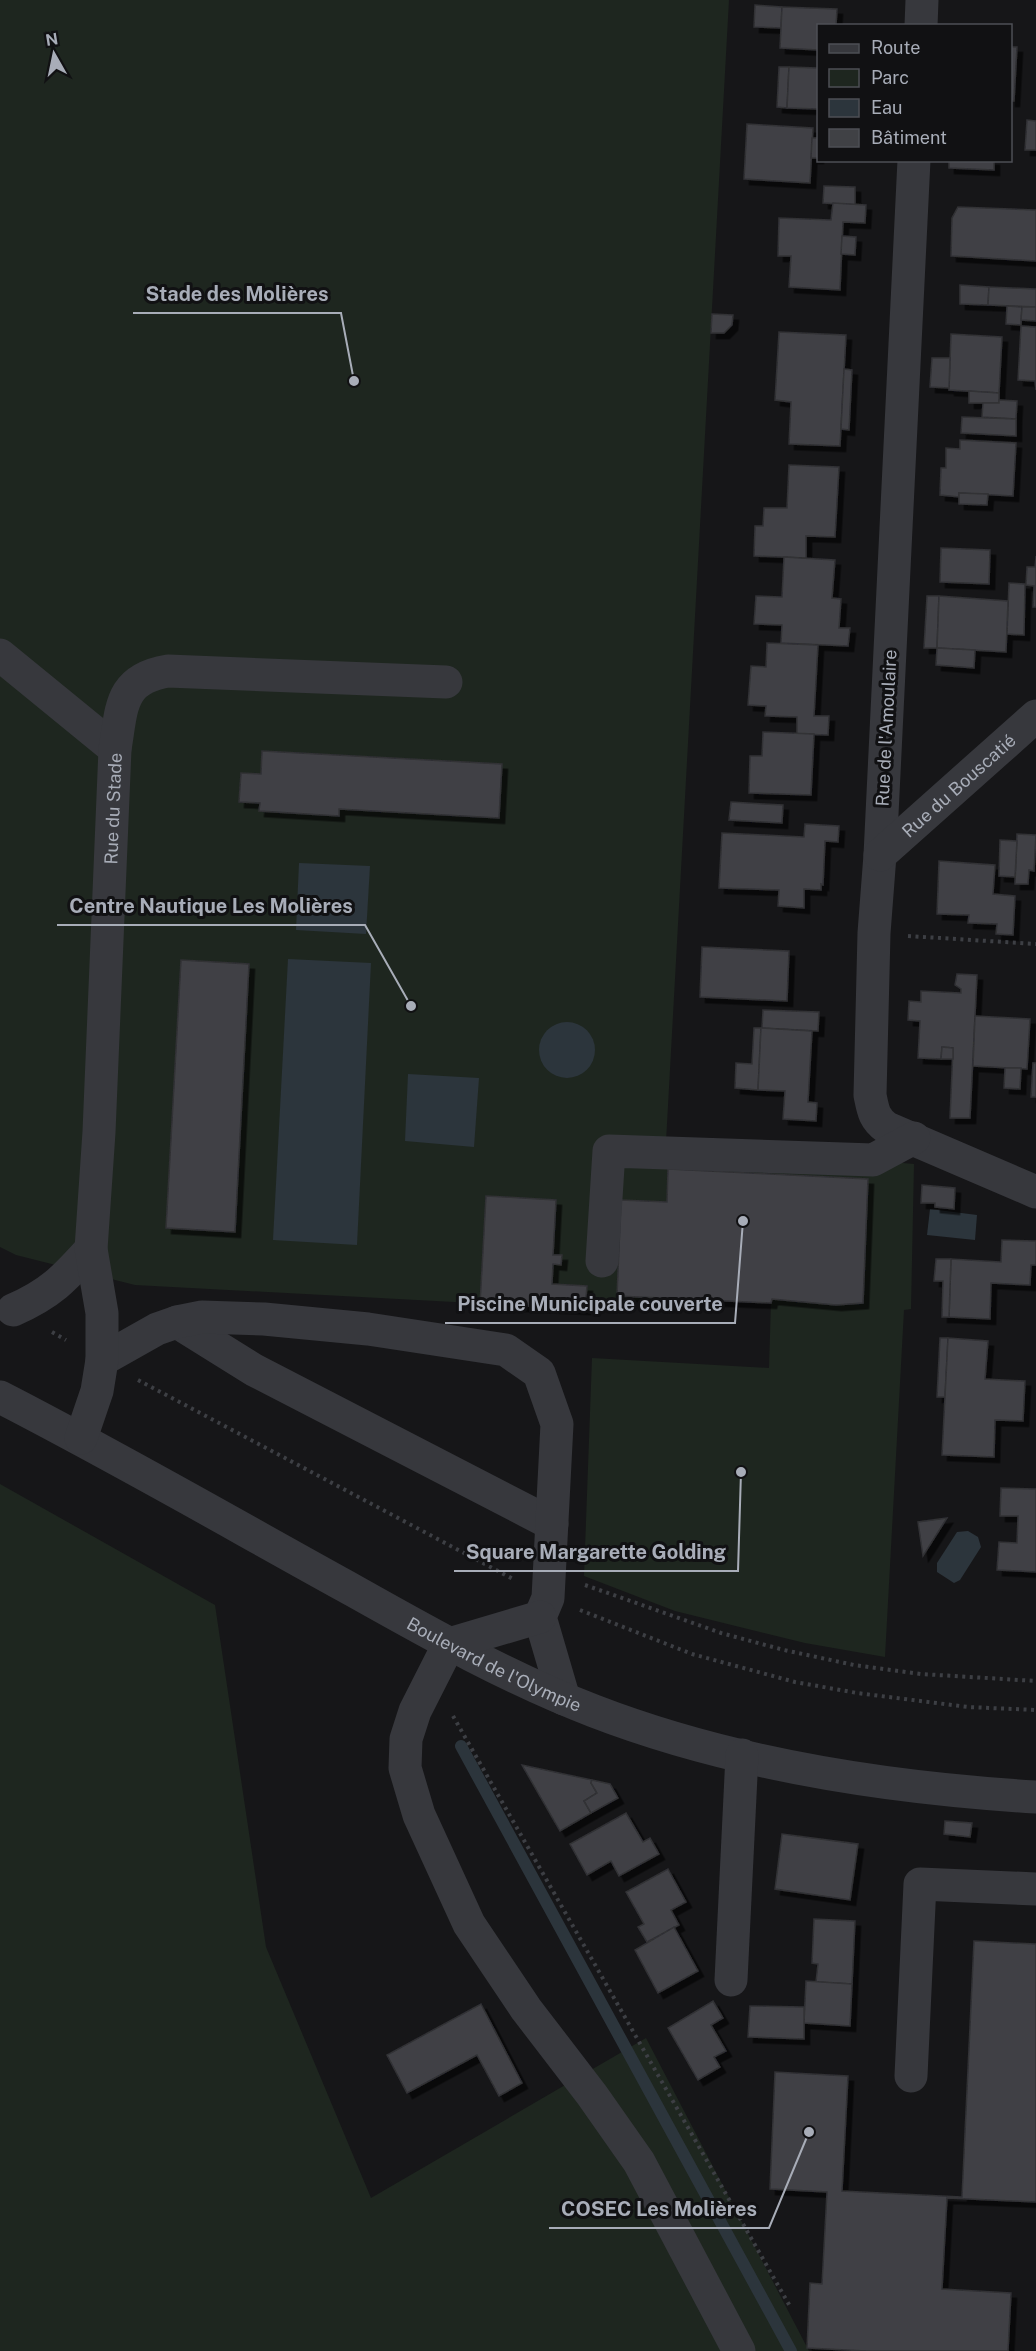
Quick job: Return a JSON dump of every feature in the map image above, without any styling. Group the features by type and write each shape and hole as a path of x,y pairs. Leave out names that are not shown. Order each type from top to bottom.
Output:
{"street":[{"path":"921,24 922,0"},
{"name":"Rue de l'Amoulaire","path":"914,162 880,855 874,933 870,1095 873,1113 878,1122 887,1128 1036,1192"},
{"path":"0,655 115,749"},
{"name":"Rue du Stade","path":"81,1438 97,1391 102,1360 102,1313 91,1249 99,1132 115,749 123,701 135,683 150,674 168,671 446,682"},
{"name":"Rue du Bouscatié","path":"880,855 1036,716"},
{"path":"602,1261 609,1151 873,1160 914,1138"},
{"path":"13,1310 48,1293 91,1249"},
{"path":"102,1360 158,1329 202,1317 264,1319 368,1329 506,1350 539,1373 557,1424 546,1594 564,1699"},
{"path":"177,1322 254,1370 552,1524"},
{"name":"Boulevard de l'Olympie","path":"0,1396 81,1438 449,1644 564,1699 641,1728 742,1755 853,1779 959,1792 1036,1797"},
{"path":"546,1594 449,1644 423,1697 406,1740 405,1768 418,1815 469,1924 526,2009 592,2095 639,2162 739,2351"},
{"path":"731,1980 742,1755"},
{"path":"911,2076 920,1884 1036,1889"}],"path":[{"path":"874,933 1036,944"},
{"path":"102,1360 546,1594 692,1654 795,1682 857,1693 968,1707 1036,1710"},
{"path":"546,1594 586,1586 720,1633 854,1665 898,1671 1036,1682"},
{"path":"423,1697 448,1709 456,1719 791,2308"}],"green space":[{"path":"0,0 729,0 666,1142 914,1164 911,1309 904,1310 885,1657 805,1643 675,1611 584,1576 592,1358 769,1368 771,1302 660,1297 585,1309 135,1285 16,1255 0,1247"},
{"path":"0,1484 215,1605 266,1947 371,2198 646,2038 809,2351 0,2351"}],"water":[{"path":"299,863 370,866 366,934 296,930"},
{"path":"288,959 371,963 357,1245 273,1240"},
{"path":"567,1022 578,1024 587,1030 593,1039 595,1050 593,1061 587,1070 578,1076 567,1078 556,1076 547,1070 541,1061 539,1050 541,1039 547,1030 556,1024"},
{"path":"408,1074 479,1078 474,1147 405,1141"},
{"path":"930,1209 977,1215 975,1240 927,1235"},
{"path":"968,1531 978,1537 981,1547 960,1580 954,1583 937,1572 937,1563 957,1532"}],"building":[{"path":"755,5 782,7 781,28 754,27"},
{"path":"782,7 837,9 836,24 817,24 817,50 780,48"},
{"path":"1012,47 1017,47 1014,101 1012,101"},
{"path":"779,67 789,67 787,108 777,107"},
{"path":"789,67 817,68 817,109 787,108"},
{"path":"1027,120 1036,121 1036,150 1025,150"},
{"path":"747,124 813,128 810,183 744,179"},
{"path":"812,138 817,138 817,158 811,158"},
{"path":"949,162 994,162 994,170 949,168"},
{"path":"824,186 855,187 855,205 823,203"},
{"path":"833,203 866,205 865,223 843,222 840,290 789,287 791,256 778,256 779,218 831,220"},
{"path":"958,207 1036,210 1036,261 951,256 952,218"},
{"path":"842,236 856,237 855,255 841,254"},
{"path":"960,285 989,287 988,305 960,304"},
{"path":"989,287 1036,289 1036,307 988,305"},
{"path":"1007,306 1022,307 1021,325 1006,324"},
{"path":"1022,307 1036,307 1036,321 1021,320"},
{"path":"712,314 733,315 732,325 724,333 711,333"},
{"path":"1021,326 1036,327 1036,390 1035,381 1018,380"},
{"path":"779,332 846,335 840,446 789,444 791,402 775,400"},
{"path":"951,334 1002,337 999,393 949,390"},
{"path":"932,358 950,358 949,388 930,387"},
{"path":"844,369 852,370 849,430 841,429"},
{"path":"969,391 999,393 999,403 969,403"},
{"path":"999,400 1017,401 1016,419 982,417 983,403 999,403"},
{"path":"962,417 1016,419 1016,436 961,433"},
{"path":"960,440 1016,443 1013,496 959,493 959,497 940,495 941,468 946,468 946,448 960,449"},
{"path":"789,465 839,467 835,537 806,536 806,558 754,556 755,526 763,526 764,508 787,508"},
{"path":"959,493 988,494 987,505 959,504"},
{"path":"941,548 990,550 989,584 940,582"},
{"path":"1036,556 1036,607 1033,607 1034,586 1026,585 1027,567 1035,567"},
{"path":"784,557 835,560 832,598 841,599 839,628 850,628 848,646 781,643 782,625 754,624 756,596 782,597"},
{"path":"1009,583 1025,584 1024,635 1007,634"},
{"path":"927,596 939,596 937,648 924,648"},
{"path":"939,596 1008,601 1006,652 937,648"},
{"path":"767,643 818,645 814,716 829,716 828,735 797,734 797,717 765,716 766,706 748,705 751,666 766,667"},
{"path":"937,648 975,650 974,668 936,665"},
{"path":"763,732 814,734 811,795 749,793 750,756 762,756"},
{"path":"262,751 502,764 499,818 339,809 339,816 259,811 260,803 239,802 241,773 261,774"},
{"path":"731,802 783,805 782,823 729,820"},
{"path":"805,824 839,826 838,842 825,841 821,890 804,889 804,908 778,906 779,890 719,888 722,833 804,837"},
{"path":"1017,834 1036,835 1034,871 1029,870 1028,884 1015,884"},
{"path":"1000,840 1017,841 1015,877 999,876"},
{"path":"939,861 995,865 993,894 1015,896 1013,935 996,934 997,924 968,923 969,915 937,914"},
{"path":"702,947 789,951 787,1001 700,997"},
{"path":"181,960 249,964 235,1232 166,1228"},
{"path":"957,974 977,975 970,1118 950,1118 953,1048 942,1047 941,1059 918,1058 920,1021 908,1020 909,1001 921,1002 921,991 961,993 961,989 955,985"},
{"path":"763,1010 819,1012 818,1031 762,1028"},
{"path":"975,1016 1030,1019 1027,1069 973,1066"},
{"path":"754,1028 761,1028 758,1090 735,1088 736,1063 752,1064"},
{"path":"761,1028 812,1031 808,1102 817,1103 816,1121 783,1119 785,1091 758,1090"},
{"path":"942,1047 953,1048 953,1059 941,1059"},
{"path":"1033,1063 1036,1063 1036,1097 1031,1097"},
{"path":"1005,1068 1021,1068 1020,1089 1004,1088"},
{"path":"668,1169 868,1179 863,1303 836,1305 772,1299 771,1303 617,1296 621,1200 667,1202"},
{"path":"922,1185 955,1188 954,1209 935,1207 935,1203 921,1203"},
{"path":"486,1196 556,1200 553,1255 562,1255 561,1265 553,1264 552,1284 587,1286 585,1309 480,1304"},
{"path":"1002,1240 1036,1241 1036,1265 1031,1265 1030,1285 991,1283 990,1319 949,1317 951,1259 1001,1262"},
{"path":"936,1259 951,1259 949,1317 942,1317 943,1281 934,1281"},
{"path":"940,1338 948,1338 945,1397 937,1397"},
{"path":"948,1338 988,1341 985,1379 1025,1381 1023,1421 995,1420 994,1457 942,1455"},
{"path":"1001,1488 1036,1489 1036,1572 997,1570 999,1542 1017,1543 1018,1516 1000,1516"},
{"path":"947,1518 923,1556 918,1522"},
{"path":"522,1765 592,1780 591,1783 597,1793 584,1801 591,1813 560,1831"},
{"path":"592,1780 610,1784 618,1798 591,1813 584,1801 597,1793 591,1783"},
{"path":"626,1813 643,1842 650,1838 659,1854 619,1876 611,1861 587,1875 570,1844"},
{"path":"945,1821 972,1823 970,1837 944,1834"},
{"path":"782,1834 858,1844 850,1900 775,1889"},
{"path":"668,1869 686,1902 671,1910 679,1925 647,1942 638,1927 644,1924 626,1892"},
{"path":"814,1919 855,1921 852,1984 816,1982 818,1964 812,1963"},
{"path":"674,1927 698,1971 658,1993 635,1950"},
{"path":"974,1941 1036,1944 1036,2202 947,2198 942,2289 1011,2293 1008,2351 866,2351 807,2348 810,2283 822,2284 827,2192 770,2189 775,2072 848,2076 842,2191 962,2197"},
{"path":"806,1981 852,1984 850,2026 804,2023"},
{"path":"713,2001 723,2018 711,2025 726,2051 714,2057 720,2067 698,2080 668,2028"},
{"path":"481,2004 522,2083 499,2096 477,2055 407,2093 387,2055"},
{"path":"750,2006 804,2007 804,2039 748,2037"}],"waterway":[{"path":"461,1746 791,2351"}],"place":[{"name":"Stade des Molières","path":"354,381"},
{"name":"Centre Nautique Les Molières","path":"411,1006"},
{"name":"Piscine Municipale couverte","path":"743,1221"},
{"name":"Square Margarette Golding","path":"741,1472"},
{"name":"COSEC Les Molières","path":"809,2132"}]}
